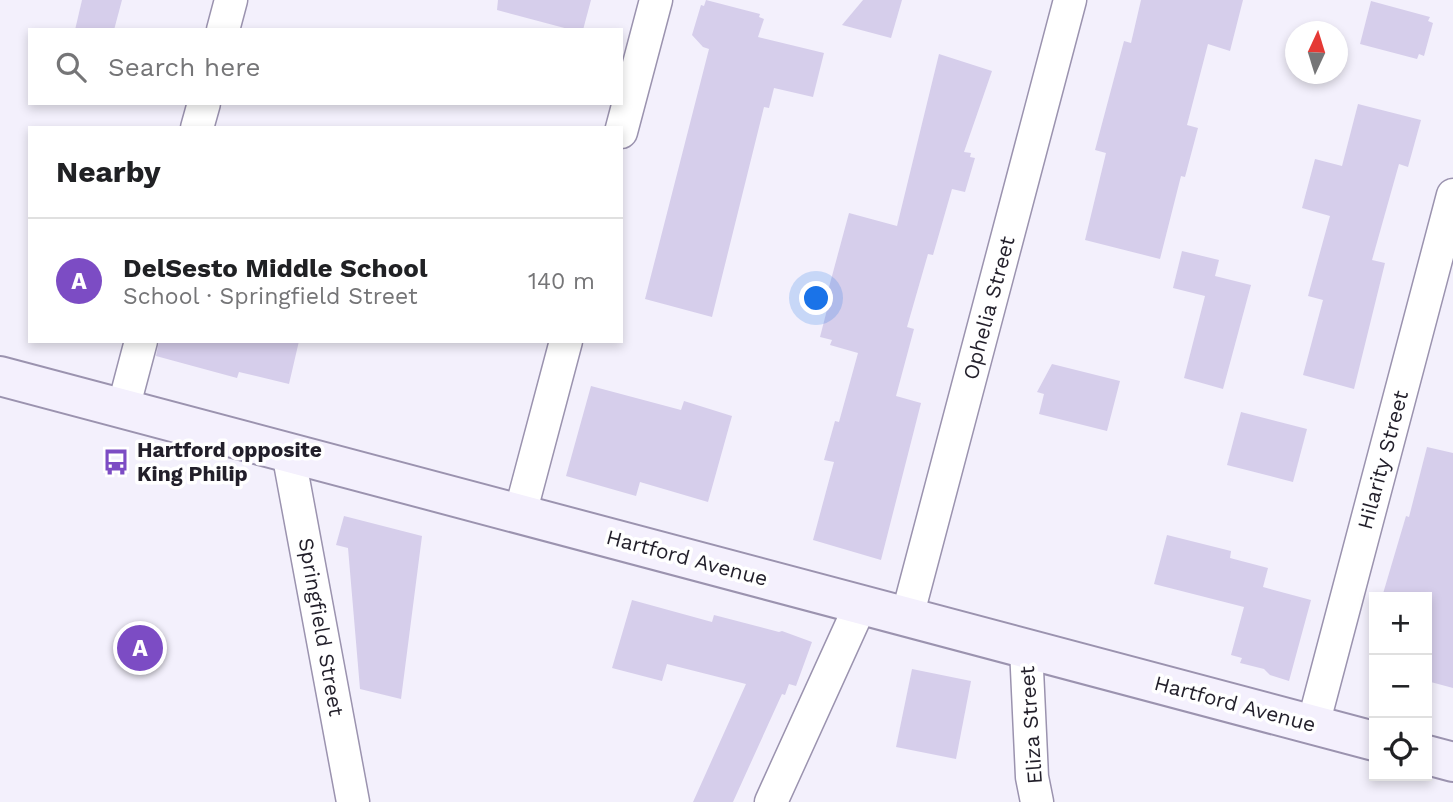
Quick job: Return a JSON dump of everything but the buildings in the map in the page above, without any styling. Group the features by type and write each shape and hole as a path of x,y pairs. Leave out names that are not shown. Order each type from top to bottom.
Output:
{"main road":[{"name":"Hartford Avenue","path":"0,376 1369,740"},
{"path":"1432,756 1453,762"}],"street":[{"path":"224,28 231,0"},
{"path":"623,126 656,0"},
{"name":"Ophelia Street","path":"907,617 1070,0"},
{"path":"198,126 203,105"},
{"name":"Hilarity Street","path":"1313,725 1453,195"},
{"path":"123,409 140,343"},
{"path":"520,514 565,343"},
{"name":"Springfield Street","path":"288,452 353,802"},
{"path":"771,802 861,604"},
{"name":"Eliza Street","path":"1026,648 1032,777 1037,802"}],"place":[{"name":"Hartford opposite King Philip","path":"116,462"},
{"name":"DelSesto Middle School","path":"140,648"}]}
